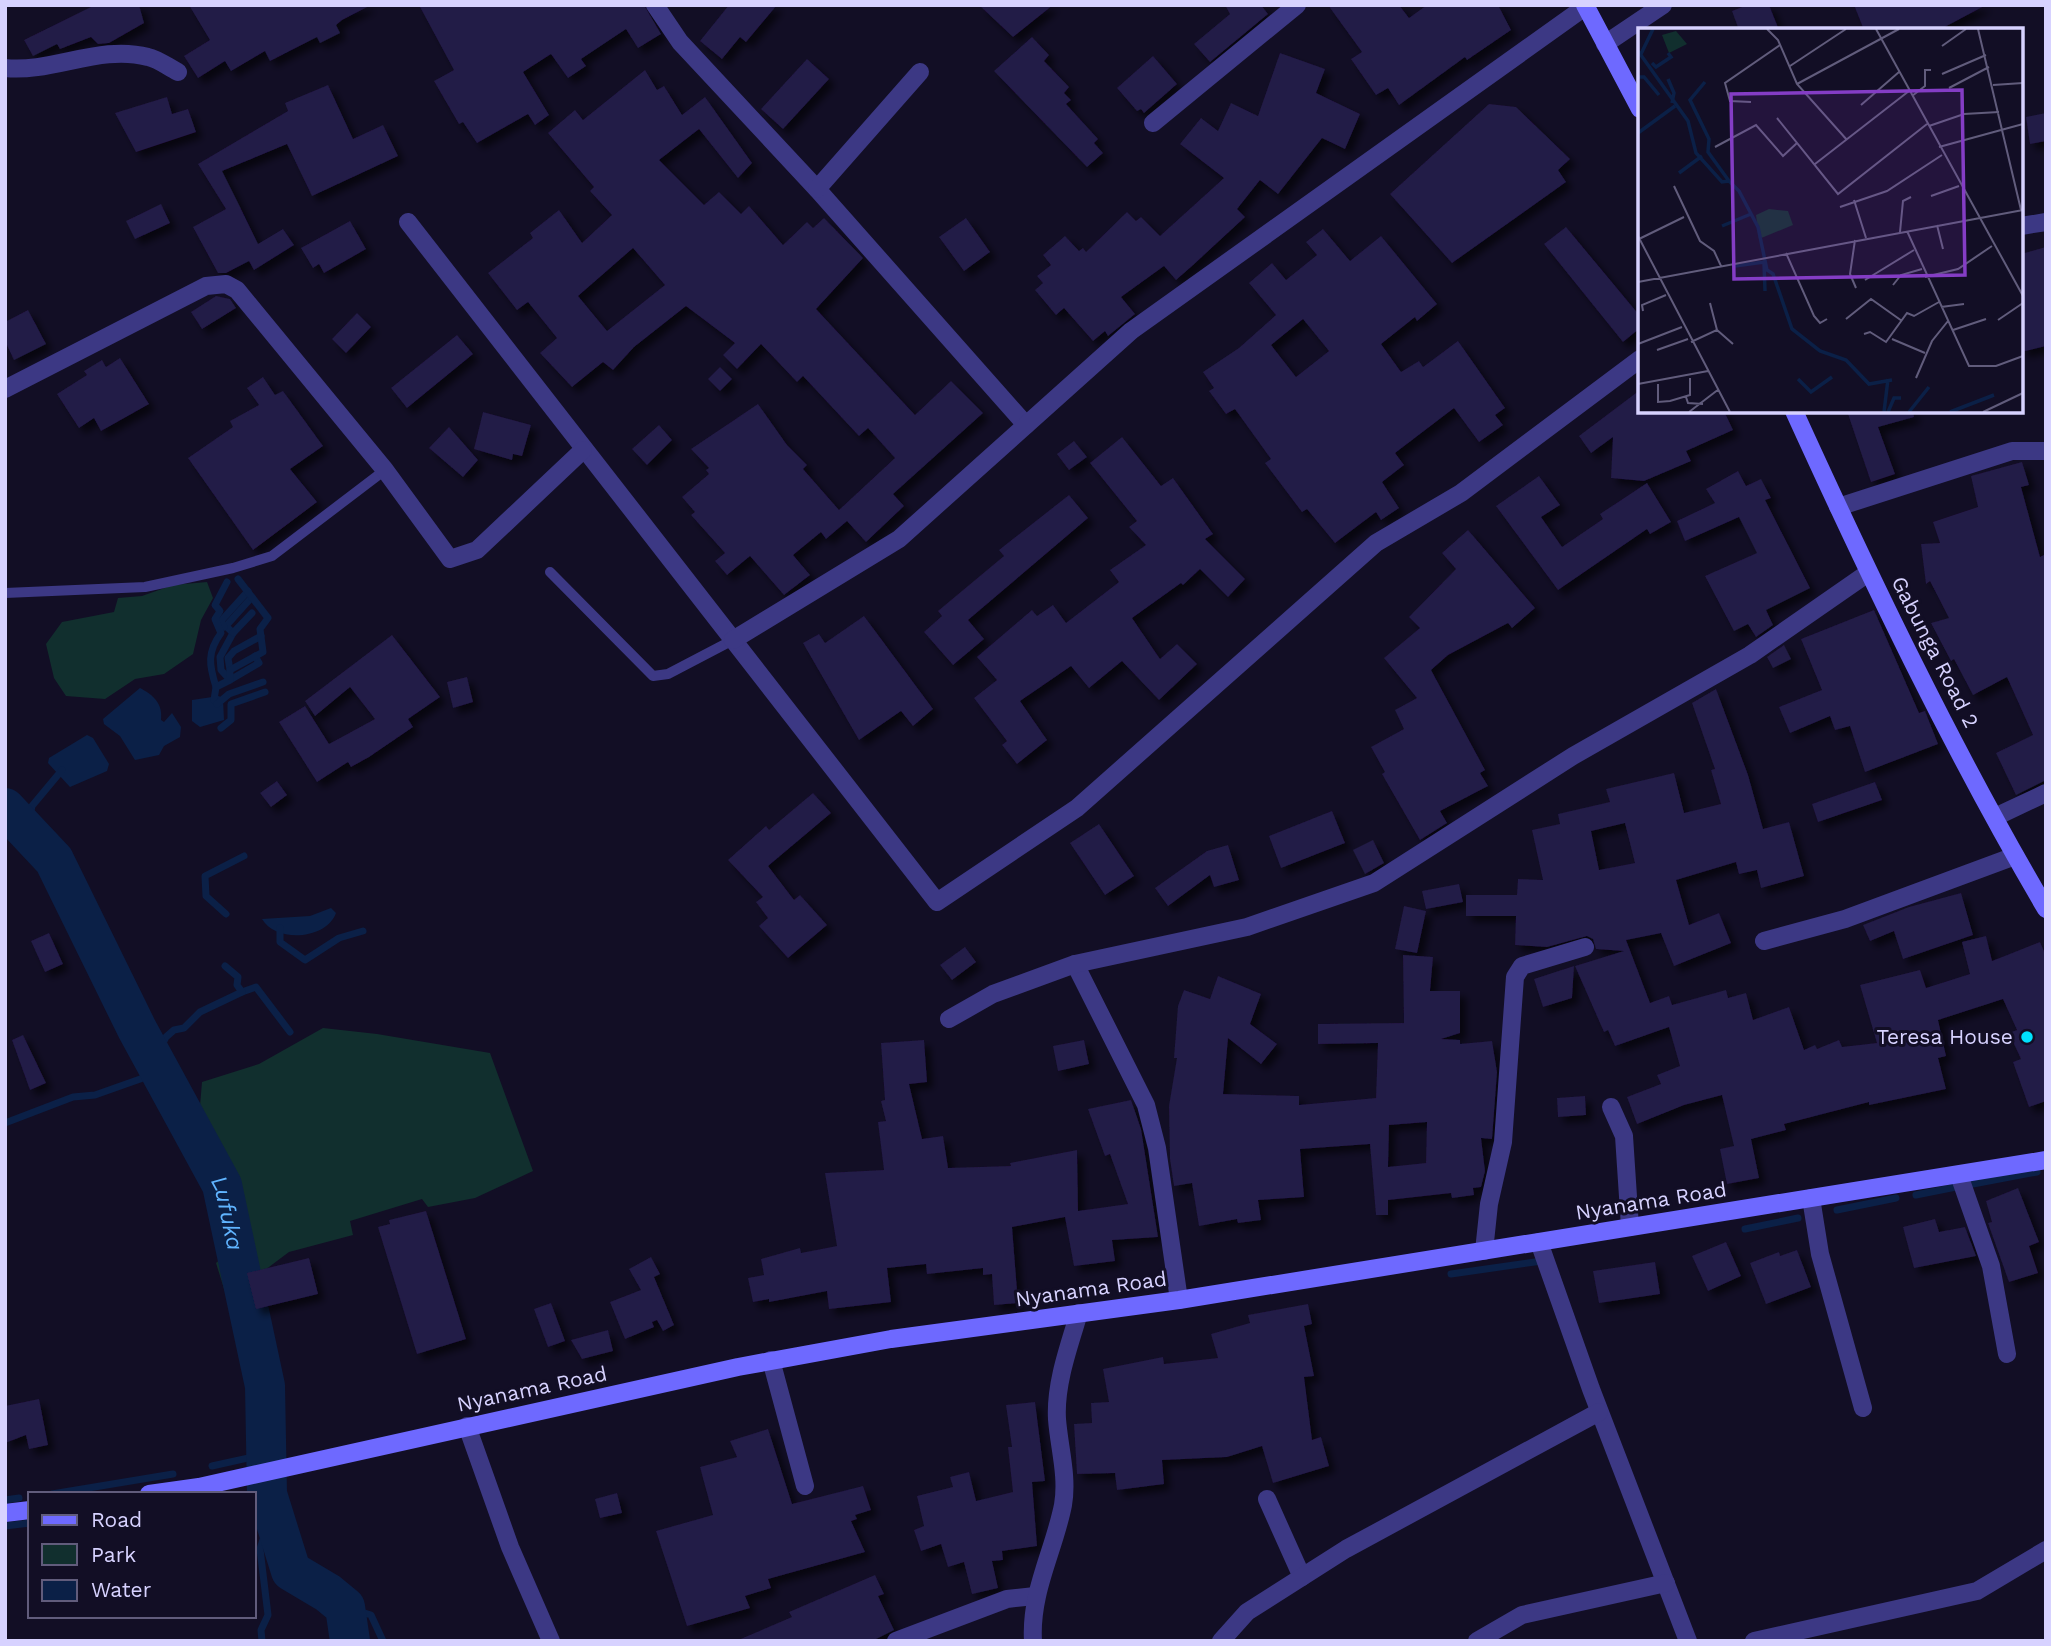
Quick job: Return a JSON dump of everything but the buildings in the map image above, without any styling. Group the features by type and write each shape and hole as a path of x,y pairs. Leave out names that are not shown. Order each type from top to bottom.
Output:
{"street":[{"path":"655,5 680,42 817,189 1026,425"},
{"path":"1153,123 1297,5"},
{"path":"1605,44 1663,5"},
{"path":"733,640 899,539 1131,331 1585,6 1638,105"},
{"path":"5,68 42,67 67,61 127,54 149,57 178,72"},
{"path":"817,189 920,72"},
{"path":"408,222 937,902 1077,808 1376,543 1461,492 1638,360"},
{"path":"2023,226 2046,222"},
{"path":"5,389 206,286 226,284 237,290 384,470 450,559 477,550 583,450"},
{"name":"Gabunga Road 2","path":"1795,413 1868,573 2015,856 2046,909"},
{"path":"1838,507 2012,451 2046,451"},
{"path":"948,1019 993,994 1075,964 1247,927 1374,883 1573,756 1749,655 1868,573"},
{"path":"1995,817 2046,793"},
{"path":"1764,941 1845,919 2015,856"},
{"path":"1483,1251 1489,1204 1503,1142 1515,977 1522,966 1585,947"},
{"path":"1075,964 1146,1105 1157,1148 1180,1300"},
{"path":"1611,1107 1624,1136 1630,1227"},
{"name":"Nyanama Road","path":"163,1492 199,1487 771,1360 891,1339 1180,1300 2046,1160"},
{"path":"1959,1174 1991,1266 2007,1354"},
{"path":"1811,1198 1820,1254 1863,1408"},
{"path":"1539,1242 1599,1412 1688,1641"},
{"path":"1033,1641 1035,1596 1063,1502 1064,1468 1056,1416 1061,1376 1079,1313"},
{"path":"771,1360 805,1486"},
{"path":"1222,1641 1247,1612 1302,1577 1431,1500 1599,1412"},
{"path":"467,1426 510,1547 551,1641"},
{"path":"1266,1499 1302,1577"},
{"path":"5,1513 28,1510"},
{"path":"1754,1641 1977,1591 2046,1550"},
{"path":"1477,1641 1522,1615 1666,1583"},
{"path":"896,1641 1007,1599 1035,1596"}],"lane":[{"path":"5,593 145,587 233,568 272,556 384,470"},
{"path":"550,572 653,676 668,674 733,640"}],"green space":[{"path":"207,582 213,598 201,620 193,654 164,674 135,679 105,699 66,696 54,678 46,644 62,622 114,612 118,598 142,596 173,585"},
{"path":"323,1028 490,1053 533,1171 475,1198 428,1207 422,1199 350,1221 353,1235 289,1252 233,1294 225,1292 216,1263 225,1255 218,1205 198,1130 202,1082 259,1064"}],"water":[{"path":"140,688 156,700 161,720 164,722 172,713 181,727 180,737 164,746 159,755 135,760 120,736 104,724 103,719"},
{"path":"219,696 223,700 224,720 200,727 192,721 192,700"},
{"path":"87,735 93,738 109,764 107,771 70,787 48,763 49,758"},
{"path":"331,908 336,913 331,922 322,929 300,935 278,932 262,919 310,916"}],"waterway":[{"path":"214,700 216,687 230,680 230,670 263,652 260,629 268,618 238,579"},
{"path":"216,687 211,653 221,633 215,619 220,611 215,605 227,582"},
{"path":"224,627 221,621 248,591"},
{"path":"252,597 226,626 233,633 220,657 221,670 230,680 259,663 255,656"},
{"path":"233,633 252,613"},
{"path":"230,670 228,658 234,651 261,636"},
{"path":"217,704 229,694 263,682"},
{"path":"221,728 231,720 231,704 265,692"},
{"path":"19,823 30,816 32,806 62,770"},
{"name":"Lufuka","path":"5,808 54,860 137,1029 222,1185 265,1386 267,1494 291,1571 328,1593 345,1607 350,1641"},
{"path":"226,914 206,896 205,876 244,856"},
{"path":"280,928 280,942 305,960 339,938 363,931"},
{"path":"154,1061 166,1037 174,1030 184,1028 200,1012 242,992 237,985 238,977 225,966"},
{"path":"242,992 256,987 290,1032"},
{"path":"5,1123 73,1097 95,1095 160,1072"},
{"path":"1973,1184 2037,1172"},
{"path":"1916,1195 1956,1187"},
{"path":"1837,1210 1896,1198"},
{"path":"1745,1229 1798,1218"},
{"path":"1451,1274 1542,1261"},
{"path":"212,1466 266,1454"},
{"path":"64,1492 173,1474"},
{"path":"256,1494 267,1494"},
{"path":"5,1500 19,1498"},
{"path":"262,1641 261,1630 268,1615 260,1549 273,1508"},
{"path":"5,1526 28,1523"},
{"path":"345,1607 371,1615 383,1641"}],"place":[{"name":"Teresa House","path":"2027,1037"}]}
